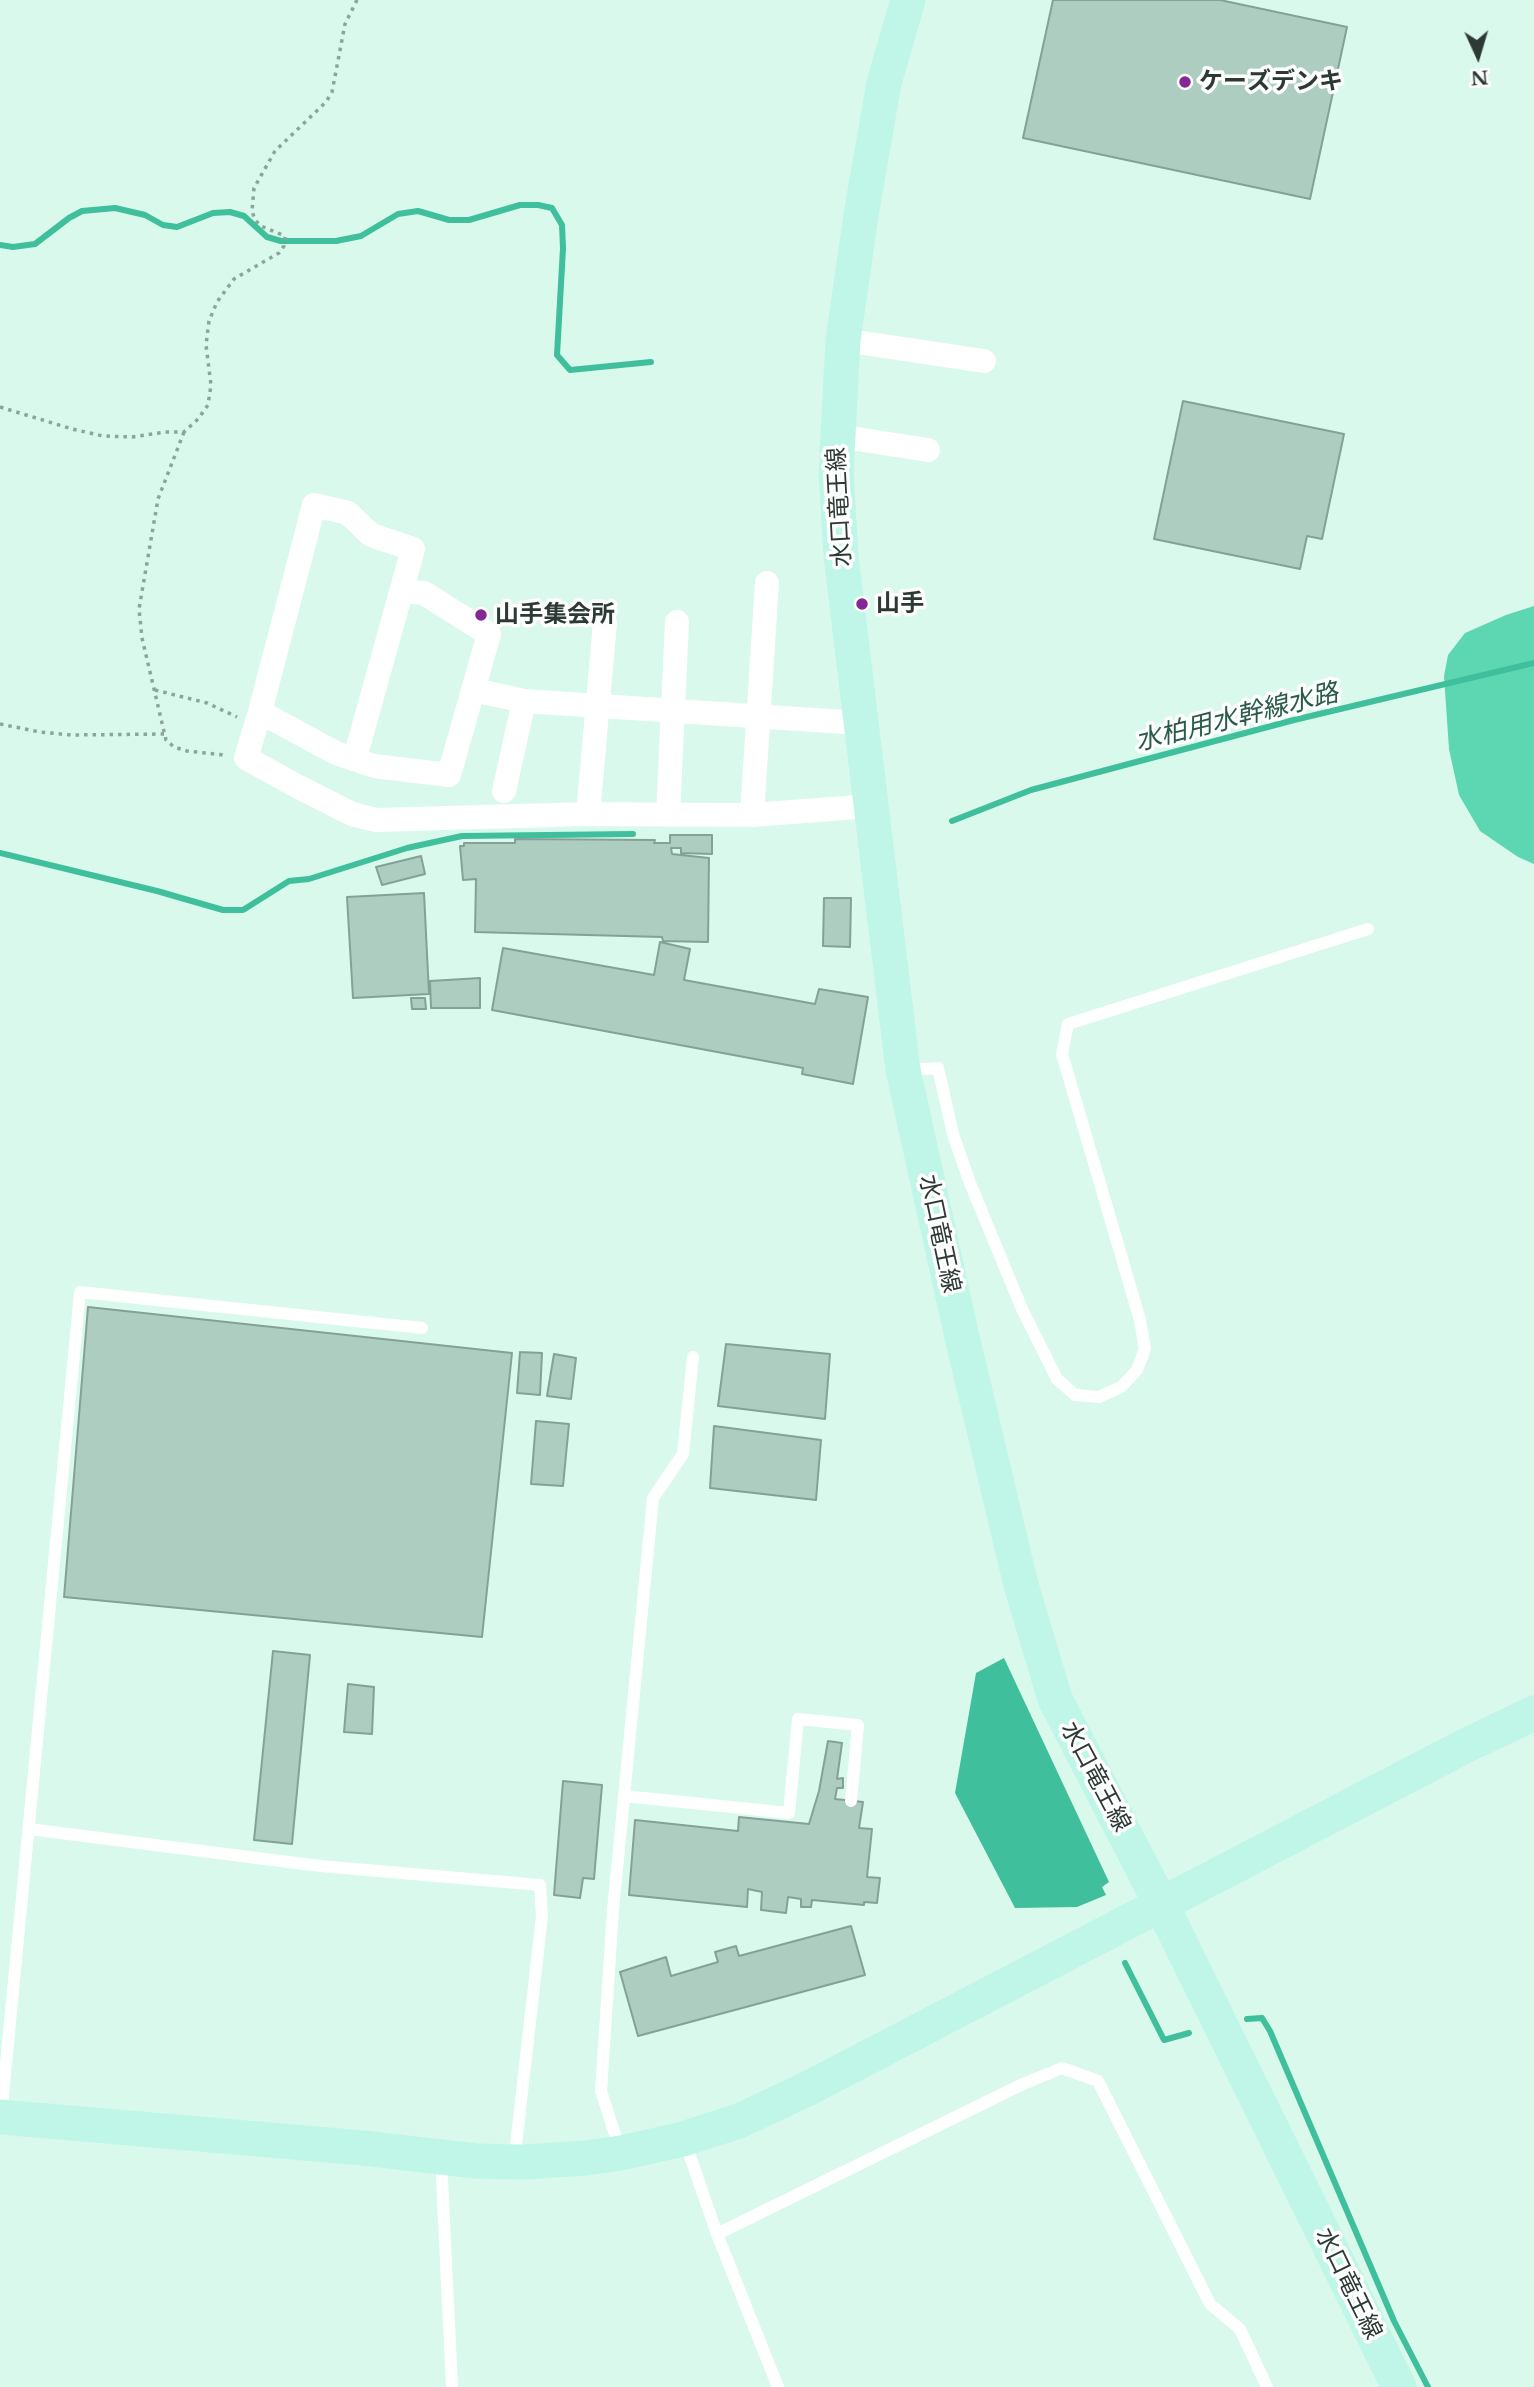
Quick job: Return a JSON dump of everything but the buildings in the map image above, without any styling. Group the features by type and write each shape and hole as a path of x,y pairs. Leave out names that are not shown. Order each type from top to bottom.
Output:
{"main road":[{"name":"水口竜王線","path":"908,0 884,83 861,215 843,340 836,474 841,556 903,1070 962,1338 1015,1559 1055,1699 1162,1906 1399,2387"},
{"path":"0,2117 363,2148 476,2161 517,2162 586,2158 683,2139 739,2121 807,2090 1465,1746 1534,1713"}],"street":[{"path":"843,340 984,361"},
{"path":"837,436 928,450"},
{"path":"355,758 413,549 371,535 348,513 314,505 246,758 293,785 363,818 376,820 589,814 752,815 871,806"},
{"path":"752,815 767,583"},
{"path":"258,719 374,766 449,775 489,634 424,593 402,591"},
{"path":"668,815 677,622"},
{"path":"589,814 605,623"},
{"path":"474,690 524,701 860,723"},
{"path":"504,791 524,701"}],"lane":[{"path":"903,1070 938,1068 953,1134 970,1183 1022,1309 1057,1379 1075,1395 1099,1397 1121,1387 1137,1370 1145,1349 1140,1320 1062,1054 1068,1024 1368,929"},
{"path":"0,2117 80,1292 422,1328"},
{"path":"621,2153 601,2091 613,1910 653,1498 684,1454 693,1357"},
{"path":"624,1796 789,1813 798,1719 858,1725 851,1801"},
{"path":"29,1829 320,1866 540,1885 542,1916 516,2145 517,2162"},
{"path":"718,2234 1011,2090 1062,2068 1098,2081 1210,2304 1240,2329 1267,2387"},
{"path":"683,2139 778,2387"},
{"path":"441,2157 453,2387"}],"path":[{"path":"246,758 187,751 174,747 166,740 142,638 139,610 158,499 184,432 208,405 211,385 206,345 209,321 217,302 234,279 279,253 284,246 285,236 261,226 255,220 252,211 254,188 275,152 326,102 332,92 345,24 357,0"},
{"path":"0,407 103,436 132,438 165,432 184,432"},
{"path":"154,690 258,719"},
{"path":"0,724 71,735 164,734"}],"shaded area":[{"path":"1534,606 1534,864 1518,857 1480,831 1459,795 1449,749 1444,676 1448,655 1465,633"},
{"path":"1004,1658 1109,1882 1102,1887 1106,1895 1077,1907 1015,1908 955,1793 976,1673"}],"waterway":[{"path":"0,245 13,247 35,244 82,211 115,208 145,215 163,225 177,227 213,213 230,212 244,216 267,237 281,241 336,241 361,236 398,214 418,211 449,220 469,220 520,205 538,205 552,208 562,225 557,355 570,370 651,362"},
{"name":"水柏用水幹線水路","path":"952,821 1031,790 1294,720 1534,663"},
{"name":"水柏用水幹線水路","path":"0,853 223,910 243,910 289,881 309,879 407,848 462,836 633,834"},
{"path":"1125,1963 1164,2040 1189,2033"},
{"path":"1247,2019 1262,2018 1270,2031 1394,2321 1428,2387"}],"place":[{"name":"ケーズデンキ","path":"1185,82"},
{"name":"山手","path":"862,604"},
{"name":"山手集会所","path":"481,615"}]}
